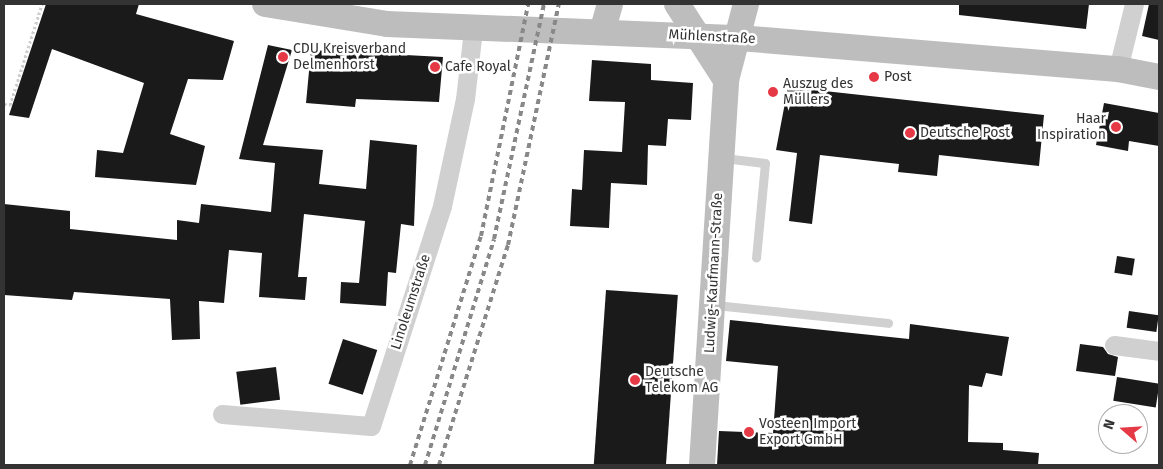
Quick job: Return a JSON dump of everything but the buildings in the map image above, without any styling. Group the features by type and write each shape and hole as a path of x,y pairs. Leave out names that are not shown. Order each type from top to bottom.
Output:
{"main road":[{"name":"Mühlenstraße","path":"265,4 387,24 473,30 602,32 739,38 1118,69 1159,77"},
{"path":"602,32 610,4"},
{"path":"677,4 726,80"},
{"name":"Ludwig-Kaufmann-Straße","path":"702,465 726,80 739,38 746,4"}],"street":[{"path":"1118,69 1134,4"},
{"name":"Linoleumstraße","path":"222,414 371,426 442,206 464,99 473,30"},
{"path":"1114,345 1159,351"}],"lane":[{"path":"721,158 765,163 756,258"},
{"path":"711,305 888,324"}],"path":[{"path":"4,104 10,106 42,4"}],"railway":[{"path":"410,465 481,236 528,4"},
{"path":"425,465 494,239 544,4"},
{"path":"439,465 508,245 559,4"}],"place":[{"name":"CDU Kreisverband Delmenhorst","path":"283,57"},
{"name":"Cafe Royal","path":"435,67"},
{"name":"Post","path":"874,77"},
{"name":"Auszug des Müllers","path":"773,92"},
{"name":"Haar Inspiration","path":"1116,127"},
{"name":"Deutsche Post","path":"910,133"},
{"name":"Deutsche Telekom AG","path":"635,380"},
{"name":"Vosteen Import Export GmbH","path":"749,432"}]}
